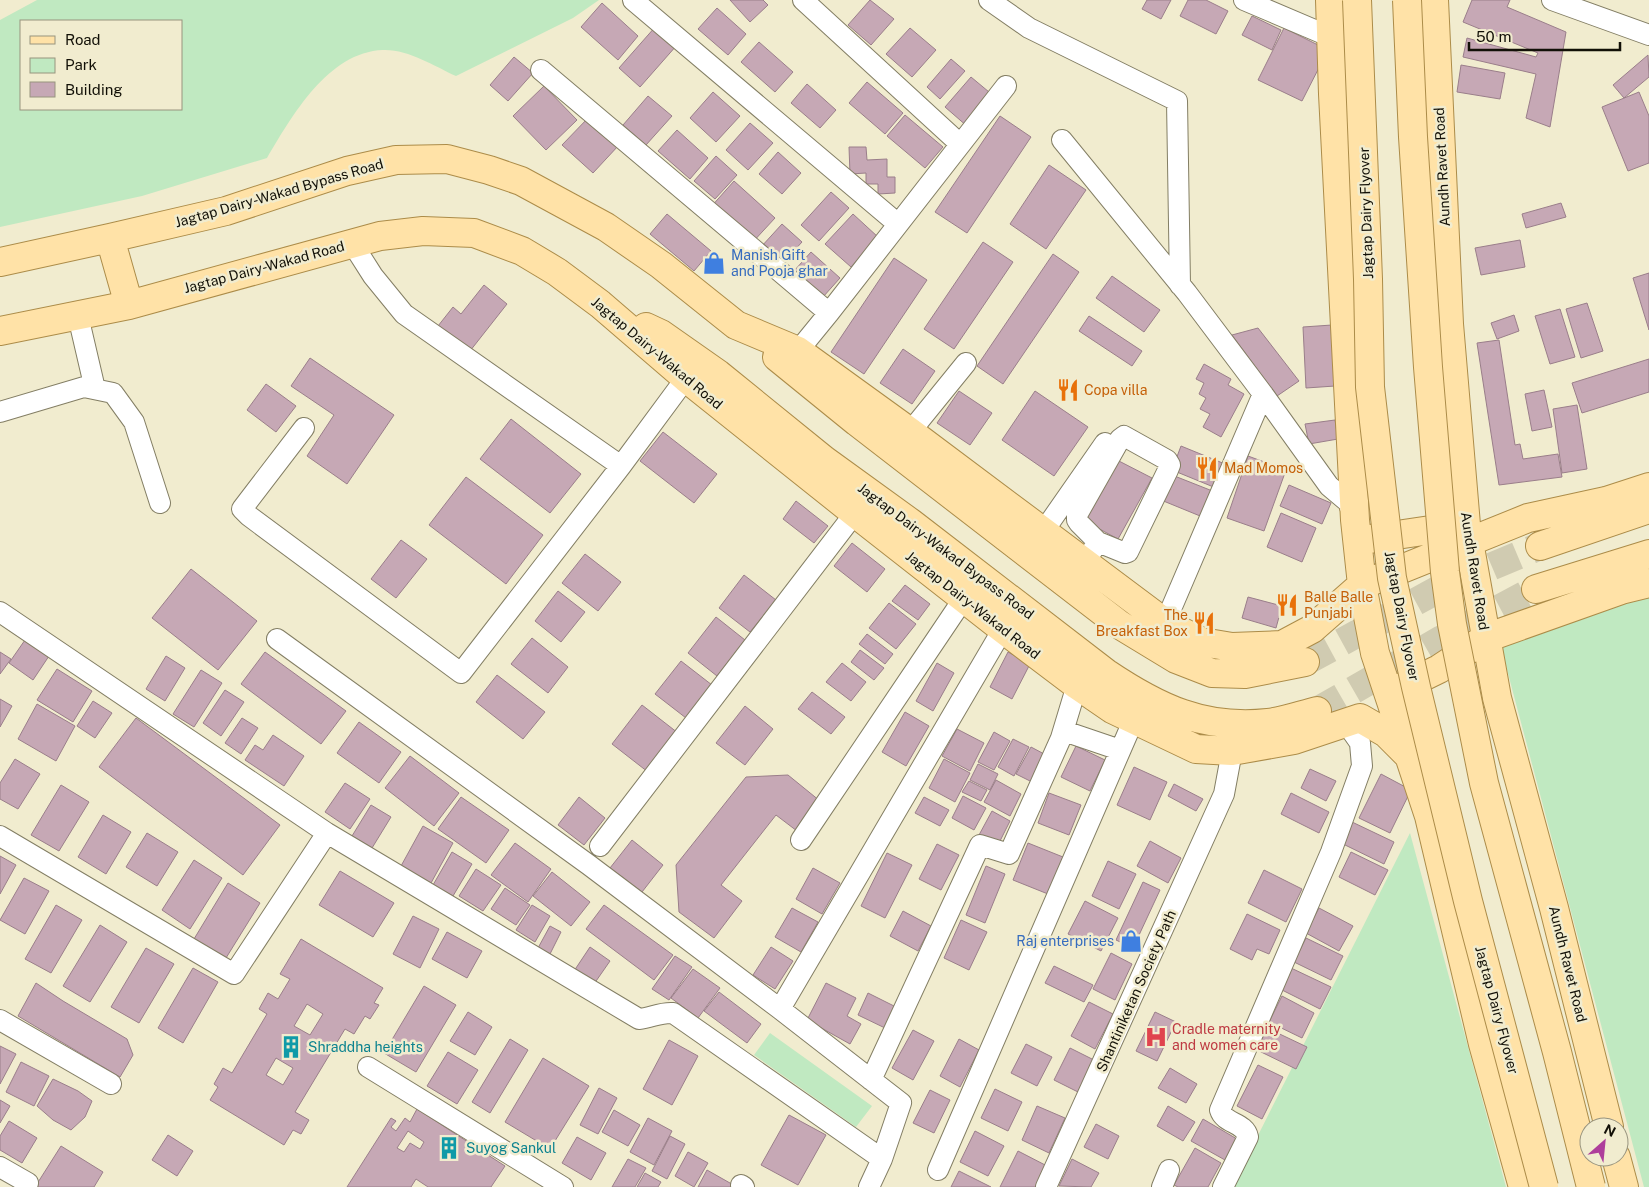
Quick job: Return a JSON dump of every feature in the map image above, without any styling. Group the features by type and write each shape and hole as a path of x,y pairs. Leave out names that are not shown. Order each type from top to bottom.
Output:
{"main road":[{"path":"1330,0 1330,37 1356,530 1362,584 1375,653 1429,816 1484,1044 1523,1187"},
{"name":"Jagtap Dairy Flyover","path":"1357,0 1368,279 1370,387 1392,578 1416,688 1468,901 1544,1187"},
{"path":"1407,0 1413,137 1428,367 1445,572 1452,624 1484,783 1557,1052 1591,1187"},
{"name":"Aundh Ravet Road","path":"1434,0 1449,324 1468,534 1497,698 1606,1117"},
{"name":"Jagtap Dairy-Wakad Bypass Road","path":"0,262 226,211 347,171 396,160 447,159 521,181 606,228 661,265 736,325"},
{"name":"Jagtap Dairy-Wakad Road","path":"0,332 129,305 380,236 404,232 474,233 522,251 557,272 600,304 686,378 855,513 1077,685 1112,709 1196,749 1232,751 1294,740 1353,720"},
{"path":"110,238 129,305"},
{"name":"Jagtap Dairy-Wakad Bypass Road","path":"600,304 661,334 718,374 824,460 903,517 1106,673 1137,694 1175,712 1223,724 1269,723 1317,712"},
{"path":"736,325 798,351 1044,532 1091,552 1165,623 1202,642 1232,647 1282,644 1312,629 1362,584 1468,534 1528,518 1606,501 1649,487"},
{"path":"736,325 856,422 1120,625 1176,659 1212,673 1245,674 1305,662"},
{"path":"1540,546 1649,509"},
{"path":"1356,530 1468,534"},
{"path":"1536,590 1649,554"},
{"path":"1353,720 1388,694 1439,668 1486,638 1621,590 1649,583"},
{"path":"1353,720 1386,733 1411,758"},
{"path":"1619,1167 1624,1187"}],"street":[{"path":"633,0 898,224"},
{"path":"803,0 960,144"},
{"path":"989,0 1029,28 1177,101 1180,285"},
{"path":"1244,0 1330,37"},
{"path":"1552,0 1576,4 1649,35"},
{"path":"541,70 829,313"},
{"path":"798,351 1006,86"},
{"path":"1062,140 1180,285 1263,394 1329,486 1348,502 1356,530"},
{"path":"352,243 373,276 404,314 621,466"},
{"path":"78,316 94,389"},
{"path":"910,432 966,363"},
{"path":"304,428 242,509 461,673 621,466 686,378"},
{"path":"0,412 84,387 114,393 134,422 160,503"},
{"path":"1165,623 1263,394"},
{"path":"1044,532 1116,427"},
{"path":"1124,436 1167,460 1170,464 1128,552 1091,552 1077,520 1077,515 1120,439 1124,436"},
{"path":"600,846 855,513"},
{"path":"801,840 964,598"},
{"path":"0,612 327,833 639,1019 650,1018 662,1012 673,1013 882,1159"},
{"path":"780,1009 1003,628"},
{"path":"277,639 589,865 901,1103 882,1159 869,1187"},
{"path":"871,1080 980,845 1009,854 1064,731 1077,685"},
{"path":"938,1170 1134,719"},
{"path":"1223,1187 1248,1137 1244,1129 1223,1117 1220,1110 1331,852 1362,766 1360,743 1353,720"},
{"path":"1064,731 1120,750"},
{"name":"Shantiniketan Society Path","path":"1046,1187 1224,794 1232,751"},
{"path":"0,836 234,974 327,833"},
{"path":"0,1020 111,1084"},
{"path":"368,1067 563,1187"},
{"path":"0,1167 28,1183"}],"green space":[{"path":"37,0 599,0 573,18 456,76 402,52 383,50 363,53 345,62 314,89 300,106 267,158 142,196 0,227 0,20"},
{"path":"1649,596 1649,1187 1644,1187 1629,1130 1629,1117 1625,1117 1501,647"},
{"path":"1410,833 1506,1187 1232,1187"},
{"path":"770,1033 872,1106 856,1127 754,1055"}],"building":[{"path":"730,0 763,0 768,5 750,22"},
{"path":"870,0 894,19 871,45 848,25"},
{"path":"1147,0 1171,0 1161,19 1142,9"},
{"path":"1188,0 1206,0 1228,11 1216,34 1180,16"},
{"path":"1472,0 1510,0 1507,7 1566,32 1550,127 1526,118 1536,74 1463,57 1467,38 1536,57 1538,53 1463,22"},
{"path":"602,3 638,36 618,60 581,27"},
{"path":"717,8 746,34 728,55 698,29"},
{"path":"1252,16 1281,30 1272,50 1242,35"},
{"path":"656,26 677,45 640,87 619,68"},
{"path":"910,28 936,50 912,77 886,54"},
{"path":"1284,28 1328,50 1302,101 1258,80"},
{"path":"759,42 793,72 775,92 741,62"},
{"path":"1648,55 1649,77 1624,98 1613,85"},
{"path":"514,57 533,73 508,101 490,85"},
{"path":"951,59 965,71 940,99 927,87"},
{"path":"1461,65 1505,73 1500,99 1457,92"},
{"path":"971,77 995,97 968,127 945,107"},
{"path":"867,82 903,113 885,134 849,103"},
{"path":"807,84 836,110 820,128 791,103"},
{"path":"544,86 577,120 546,150 513,116"},
{"path":"713,92 740,116 716,142 690,118"},
{"path":"1639,92 1649,116 1649,163 1628,171 1602,107"},
{"path":"648,96 672,116 646,145 623,125"},
{"path":"905,115 943,147 925,168 887,136"},
{"path":"1000,116 1031,137 967,233 935,212"},
{"path":"589,117 619,145 593,173 562,145"},
{"path":"750,123 773,143 748,170 726,150"},
{"path":"677,130 708,158 690,179 658,151"},
{"path":"849,147 866,147 867,160 887,159 887,177 895,177 895,193 878,194 878,184 866,184 866,173 850,174"},
{"path":"778,152 801,173 782,194 759,174"},
{"path":"716,156 737,175 715,199 694,181"},
{"path":"1049,165 1086,190 1046,249 1010,224"},
{"path":"734,181 775,218 751,244 710,208"},
{"path":"831,192 849,208 819,241 801,225"},
{"path":"1561,203 1566,217 1526,228 1522,214"},
{"path":"667,214 711,251 694,271 650,234"},
{"path":"853,214 878,237 851,267 825,244"},
{"path":"782,224 802,242 781,265 761,247"},
{"path":"1520,240 1525,267 1481,275 1475,248"},
{"path":"983,242 1013,262 954,349 924,329"},
{"path":"811,252 840,278 823,297 794,271"},
{"path":"1053,254 1079,272 1003,384 977,366"},
{"path":"894,258 927,280 864,374 831,352"},
{"path":"1649,273 1649,330 1633,278"},
{"path":"1112,276 1160,310 1144,332 1096,298"},
{"path":"484,285 507,304 470,351 438,326 453,307 461,314"},
{"path":"1587,303 1603,351 1581,358 1566,309"},
{"path":"1560,309 1575,357 1550,364 1535,316"},
{"path":"1514,315 1519,331 1497,339 1491,323"},
{"path":"1089,316 1142,351 1132,366 1079,331"},
{"path":"1332,325 1335,386 1306,388 1303,327"},
{"path":"1258,328 1299,381 1277,396 1232,335"},
{"path":"1499,340 1515,445 1520,444 1523,459 1558,454 1562,477 1499,485 1477,343"},
{"path":"903,349 935,371 912,404 880,383"},
{"path":"310,358 394,415 347,484 307,456 334,415 291,386"},
{"path":"1649,359 1649,392 1582,413 1572,383"},
{"path":"1204,364 1231,379 1228,385 1244,394 1221,437 1203,427 1210,414 1200,409 1206,398 1199,394 1204,383 1196,379"},
{"path":"266,384 296,406 276,432 247,410"},
{"path":"1544,390 1552,427 1532,431 1525,394"},
{"path":"959,391 992,413 970,445 937,423"},
{"path":"1035,391 1088,427 1054,476 1002,440"},
{"path":"1577,405 1587,469 1562,473 1553,409"},
{"path":"511,419 581,474 550,513 480,459"},
{"path":"1335,420 1338,439 1309,444 1305,424"},
{"path":"663,432 717,474 694,503 640,461"},
{"path":"1181,446 1225,464 1216,488 1172,470"},
{"path":"1248,456 1286,470 1264,531 1227,518"},
{"path":"1115,459 1152,478 1118,539 1081,519"},
{"path":"1172,475 1215,492 1205,518 1161,500"},
{"path":"466,477 543,535 506,584 429,525"},
{"path":"1289,485 1331,503 1322,524 1280,506"},
{"path":"796,501 828,526 814,543 783,519"},
{"path":"1281,513 1316,528 1302,562 1267,547"},
{"path":"401,540 427,559 396,598 371,579"},
{"path":"852,543 885,569 867,592 834,566"},
{"path":"585,554 621,582 598,611 562,583"},
{"path":"191,569 257,621 218,670 152,618"},
{"path":"744,575 776,600 750,632 719,608"},
{"path":"905,585 930,604 918,620 892,601"},
{"path":"558,591 585,612 561,642 535,621"},
{"path":"1248,597 1282,606 1276,628 1242,618"},
{"path":"889,603 916,624 896,649 869,628"},
{"path":"716,617 745,640 717,676 688,653"},
{"path":"867,634 893,654 885,664 859,644"},
{"path":"532,638 568,667 548,693 511,664"},
{"path":"25,640 49,656 33,680 9,663"},
{"path":"860,650 884,668 874,680 851,662"},
{"path":"0,652 11,659 0,674"},
{"path":"265,652 346,711 321,744 241,684"},
{"path":"1008,652 1030,664 1012,699 990,687"},
{"path":"166,656 185,668 165,701 146,689"},
{"path":"681,661 712,685 686,718 655,694"},
{"path":"842,663 866,682 851,701 826,682"},
{"path":"937,663 954,673 933,711 916,701"},
{"path":"57,669 92,691 73,722 37,700"},
{"path":"201,670 222,683 194,727 173,714"},
{"path":"497,675 545,712 523,739 476,702"},
{"path":"225,690 244,702 221,736 203,723"},
{"path":"812,692 845,717 831,734 798,709"},
{"path":"0,699 12,706 0,727"},
{"path":"93,701 112,713 95,738 77,726"},
{"path":"37,704 75,726 56,761 18,739"},
{"path":"642,705 678,733 648,772 612,744"},
{"path":"745,706 773,729 745,765 716,743"},
{"path":"905,712 929,726 906,766 882,752"},
{"path":"136,718 280,825 243,875 99,767"},
{"path":"242,718 258,728 241,754 225,743"},
{"path":"359,722 401,752 379,783 337,753"},
{"path":"957,729 984,743 970,771 942,756"},
{"path":"994,732 1010,741 994,770 978,762"},
{"path":"273,735 304,756 284,786 245,760 255,745 263,750"},
{"path":"1013,739 1029,747 1014,776 998,767"},
{"path":"1076,746 1105,760 1090,791 1061,777"},
{"path":"1031,747 1046,755 1032,782 1016,774"},
{"path":"410,756 459,793 434,826 385,788"},
{"path":"15,759 40,774 18,809 0,799 0,783"},
{"path":"944,759 970,773 955,802 929,788"},
{"path":"978,764 998,774 990,790 970,780"},
{"path":"1134,767 1167,782 1150,820 1117,805"},
{"path":"1310,769 1336,781 1326,801 1301,788"},
{"path":"1381,774 1411,790 1390,833 1359,818"},
{"path":"788,775 820,801 797,831 776,815 721,885 742,901 714,938 679,912 676,865 746,777"},
{"path":"996,780 1021,794 1010,816 984,802"},
{"path":"969,781 987,790 981,801 962,792"},
{"path":"345,783 370,799 350,829 325,812"},
{"path":"1174,784 1203,799 1196,811 1168,796"},
{"path":"61,785 89,802 59,851 31,835"},
{"path":"1049,793 1081,805 1069,835 1038,823"},
{"path":"1291,793 1329,812 1319,833 1281,814"},
{"path":"963,796 986,808 974,830 952,818"},
{"path":"461,797 509,830 486,863 438,829"},
{"path":"579,797 605,818 584,845 558,825"},
{"path":"924,797 949,810 940,826 915,813"},
{"path":"371,805 391,817 372,848 352,836"},
{"path":"992,811 1010,821 998,845 979,835"},
{"path":"103,815 131,832 106,874 78,857"},
{"path":"1352,822 1394,842 1384,864 1341,843"},
{"path":"423,826 453,843 431,883 401,866"},
{"path":"147,833 178,852 157,886 126,867"},
{"path":"632,840 663,865 642,892 610,868"},
{"path":"1150,841 1181,858 1168,883 1137,866"},
{"path":"515,843 551,869 528,902 491,875"},
{"path":"1028,843 1063,857 1048,894 1013,880"},
{"path":"937,844 959,855 941,890 919,879"},
{"path":"452,852 472,864 453,896 433,885"},
{"path":"1351,852 1388,870 1375,895 1339,877"},
{"path":"887,853 912,865 885,918 861,906"},
{"path":"0,856 16,865 0,894"},
{"path":"194,860 222,878 190,929 162,910"},
{"path":"1108,861 1136,874 1119,909 1092,896"},
{"path":"986,866 1005,874 985,923 966,915"},
{"path":"813,868 840,883 822,914 796,899"},
{"path":"476,869 501,885 483,911 459,896"},
{"path":"1264,870 1302,889 1286,922 1248,903"},
{"path":"340,871 394,903 373,937 319,905"},
{"path":"552,872 590,902 571,926 533,896"},
{"path":"24,878 49,891 25,934 0,920"},
{"path":"1143,882 1160,890 1133,948 1116,940"},
{"path":"228,883 260,903 226,958 194,939"},
{"path":"505,888 530,905 516,925 491,909"},
{"path":"1085,901 1118,918 1101,951 1068,934"},
{"path":"56,905 82,920 51,973 25,959"},
{"path":"532,905 550,916 535,942 516,930"},
{"path":"604,905 673,955 654,980 586,929"},
{"path":"792,908 818,922 801,952 775,937"},
{"path":"1319,908 1353,926 1339,951 1306,933"},
{"path":"903,911 931,926 918,951 890,936"},
{"path":"1247,914 1280,930 1269,954 1257,949 1252,960 1230,949"},
{"path":"413,916 439,929 420,968 393,954"},
{"path":"961,920 987,932 969,970 944,958"},
{"path":"100,925 127,942 90,1002 63,986"},
{"path":"550,926 561,932 550,954 538,948"},
{"path":"447,932 482,951 467,978 432,959"},
{"path":"1306,938 1343,956 1331,980 1294,962"},
{"name":"Shraddha heights","path":"301,939 383,988 374,1003 379,1005 370,1019 365,1016 354,1034 345,1029 295,1112 309,1120 301,1134 293,1130 284,1145 210,1100 218,1087 214,1084 223,1068 232,1073 267,1014 259,1009 268,993 278,999 290,979 280,974","holes":["307,1004 323,1014 310,1035 294,1026","276,1058 293,1068 283,1085 266,1075"]},
{"path":"590,947 610,961 594,984 574,971"},
{"path":"771,947 793,961 775,989 753,975"},
{"path":"146,948 174,964 139,1023 111,1007"},
{"path":"1111,953 1132,964 1115,1000 1093,989"},
{"path":"675,956 692,967 669,1000 652,989"},
{"path":"1054,966 1093,985 1084,1002 1045,983"},
{"path":"193,968 218,982 183,1043 158,1028"},
{"path":"1291,968 1331,987 1320,1009 1280,989"},
{"path":"693,969 720,988 698,1018 671,998"},
{"path":"36,983 127,1039 133,1055 120,1077 18,1016"},
{"path":"826,983 856,998 847,1016 861,1024 850,1044 807,1020"},
{"path":"424,986 456,1005 416,1072 384,1053"},
{"path":"719,992 761,1024 747,1043 704,1011"},
{"path":"868,993 896,1007 885,1028 858,1015"},
{"path":"1282,996 1314,1013 1302,1038 1269,1022"},
{"path":"1089,1002 1113,1014 1095,1049 1071,1036"},
{"path":"468,1012 492,1027 475,1055 450,1041"},
{"name":"Cradle maternity and women care","path":"1155,1012 1176,1022 1157,1061 1136,1051"},
{"path":"1267,1028 1307,1047 1296,1069 1257,1050"},
{"path":"913,1030 934,1041 913,1080 892,1068"},
{"path":"510,1039 528,1050 490,1113 472,1102"},
{"path":"959,1039 979,1050 960,1087 940,1076"},
{"path":"669,1040 698,1056 672,1105 643,1089"},
{"path":"1026,1044 1052,1057 1037,1086 1011,1073"},
{"path":"0,1046 16,1054 0,1084"},
{"path":"1070,1048 1094,1060 1078,1092 1054,1080"},
{"path":"448,1052 478,1070 457,1104 427,1086"},
{"path":"543,1058 589,1086 550,1149 505,1122"},
{"path":"21,1062 49,1076 34,1106 6,1092"},
{"path":"1258,1065 1283,1077 1262,1119 1237,1106"},
{"path":"1170,1068 1197,1084 1186,1103 1158,1088"},
{"path":"53,1079 78,1091 92,1101 85,1117 71,1130 53,1120 37,1106"},
{"path":"599,1088 617,1098 598,1134 580,1125"},
{"path":"995,1089 1022,1102 1008,1131 981,1118"},
{"path":"930,1090 950,1100 934,1133 913,1123"},
{"path":"0,1100 10,1106 0,1123"},
{"path":"1037,1106 1065,1118 1049,1153 1022,1140"},
{"path":"1168,1106 1195,1122 1183,1141 1157,1126"},
{"name":"Suyog Sankul","path":"417,1109 505,1166 491,1187 428,1187 416,1179 411,1187 347,1187 391,1118 396,1121 391,1127 396,1131 405,1118 410,1122","holes":["408,1131 424,1142 420,1149 410,1143 404,1152 397,1148"]},
{"path":"614,1110 640,1125 628,1146 602,1132"},
{"path":"789,1115 826,1135 798,1185 761,1165"},
{"path":"648,1118 672,1131 654,1165 630,1152"},
{"path":"1203,1119 1237,1139 1225,1160 1191,1141"},
{"path":"9,1121 37,1138 22,1163 0,1150 0,1136"},
{"path":"1096,1124 1119,1136 1108,1159 1084,1147"},
{"path":"975,1131 1004,1146 988,1176 960,1162"},
{"path":"168,1135 193,1151 177,1176 152,1160"},
{"path":"670,1136 685,1144 667,1179 652,1171"},
{"path":"577,1137 606,1153 591,1180 562,1163"},
{"path":"61,1146 103,1172 94,1187 35,1187"},
{"path":"1195,1148 1221,1163 1208,1187 1178,1187 1174,1185"},
{"path":"1018,1151 1049,1167 1039,1187 1000,1187"},
{"path":"688,1152 708,1163 694,1187 675,1176"},
{"path":"628,1159 646,1168 635,1187 612,1187"},
{"path":"1072,1159 1099,1173 1091,1187 1059,1186"},
{"path":"707,1170 737,1187 698,1187"},
{"path":"959,1171 991,1187 951,1187"},
{"path":"645,1173 661,1182 658,1187 637,1187"}],"tunnel":[{"path":"1305,662 1441,588 1540,546"},
{"path":"1317,711 1442,639 1536,589"}],"place":[{"name":"Manish Gift and Pooja ghar","path":"714,263"},
{"name":"Copa villa","path":"1068,390"},
{"name":"Mad Momos","path":"1207,468"},
{"name":"Balle Balle Punjabi","path":"1287,605"},
{"name":"The Breakfast Box","path":"1204,623"},
{"name":"Raj enterprises","path":"1131,941"},
{"name":"Cradle maternity and women care","path":"1156,1037"},
{"name":"Shraddha heights","path":"291,1047"},
{"name":"Suyog Sankul","path":"449,1148"}]}
